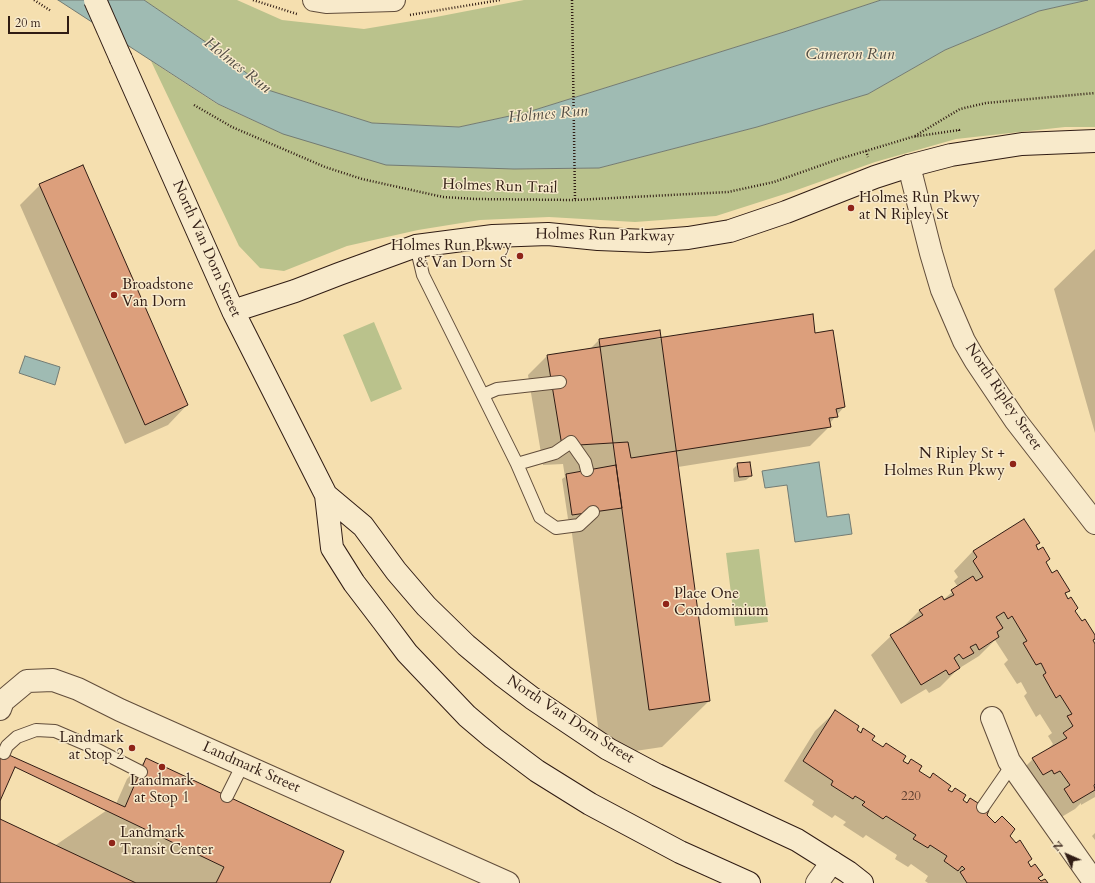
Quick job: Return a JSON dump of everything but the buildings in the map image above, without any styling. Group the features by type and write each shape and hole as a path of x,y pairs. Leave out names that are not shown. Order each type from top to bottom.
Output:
{"street":[{"name":"North Van Dorn Street","path":"95,0 233,310 326,495 332,548 354,583 407,653 467,716 493,738 537,770 590,804 680,852 749,883"},
{"path":"314,0 326,2 354,2 394,0"},
{"name":"Holmes Run Parkway","path":"233,310 295,291 416,246 493,236 548,234 598,239 648,241 688,238 730,231 786,212 858,183 909,166 951,155 985,149 1030,144 1095,141"},
{"name":"North Ripley Street","path":"909,166 917,202 940,284 953,318 964,341 1016,421 1095,523"},
{"name":"North Van Dorn Street","path":"326,495 363,526 396,571 426,606 466,645 532,698 608,749 657,775 797,840 848,872 862,883"},
{"name":"Landmark Street","path":"0,709 3,700 27,681 53,680 78,689 120,710 508,883"},
{"path":"992,718 1009,761 1095,883"},
{"path":"817,883 832,862"}],"lane":[{"path":"416,246 423,275 517,464 540,517 556,528 579,525 593,512"},
{"path":"483,395 497,389 560,382"},
{"path":"517,464 555,453 571,442 585,462 586,470"},
{"path":"4,753 7,746 17,737 36,730 55,731 90,746 140,772"},
{"path":"227,796 242,764"},
{"path":"984,807 1012,765"}],"path":[{"path":"34,0 51,11"},
{"name":"Holmes Run Trail","path":"194,105 232,127 325,167 362,179 443,197 516,200 575,200 572,1"},
{"path":"912,137 960,109 986,103 1095,93"},
{"path":"575,200 728,192 774,182 836,160 912,137 960,130"}],"green space":[{"path":"144,0 237,0 282,20 364,29 524,0 881,0 528,112 459,127 372,123 268,90 216,49"},
{"path":"1088,0 1095,0 1095,127 1065,127 956,139 875,162 794,191 716,216 635,222 549,217 480,220 418,230 347,246 284,271 260,268 239,246 151,61 217,104 283,134 514,169 599,168 757,127 868,94 945,50 1039,11"},
{"path":"374,322 402,389 371,402 343,335"},
{"path":"759,549 768,622 735,626 726,553"}],"water":[{"name":"Cameron Run","path":"58,0 144,0 216,49 268,90 372,123 459,127 528,112 881,0 1088,0 1039,11 945,50 868,94 757,127 599,168 514,169 386,165 283,134 218,104"},
{"path":"25,356 60,367 55,385 19,373"},
{"path":"819,462 827,517 849,514 852,534 795,542 787,485 765,488 762,471"}],"place":[{"name":"Holmes Run Pkwy at N Ripley St","path":"851,208"},
{"name":"Holmes Run Pkwy & Van Dorn St","path":"520,256"},
{"name":"Broadstone Van Dorn","path":"114,295"},
{"name":"N Ripley St + Holmes Run Pkwy","path":"1013,464"},
{"name":"Place One Condominium","path":"666,604"},
{"name":"Landmark at Stop 2","path":"132,748"},
{"name":"Landmark at Stop 1","path":"162,767"},
{"name":"Landmark Transit Center","path":"112,843"}],"water label":[{"name":"Holmes Run","path":"237,66"},
{"name":"Holmes Run","path":"548,115"}]}
